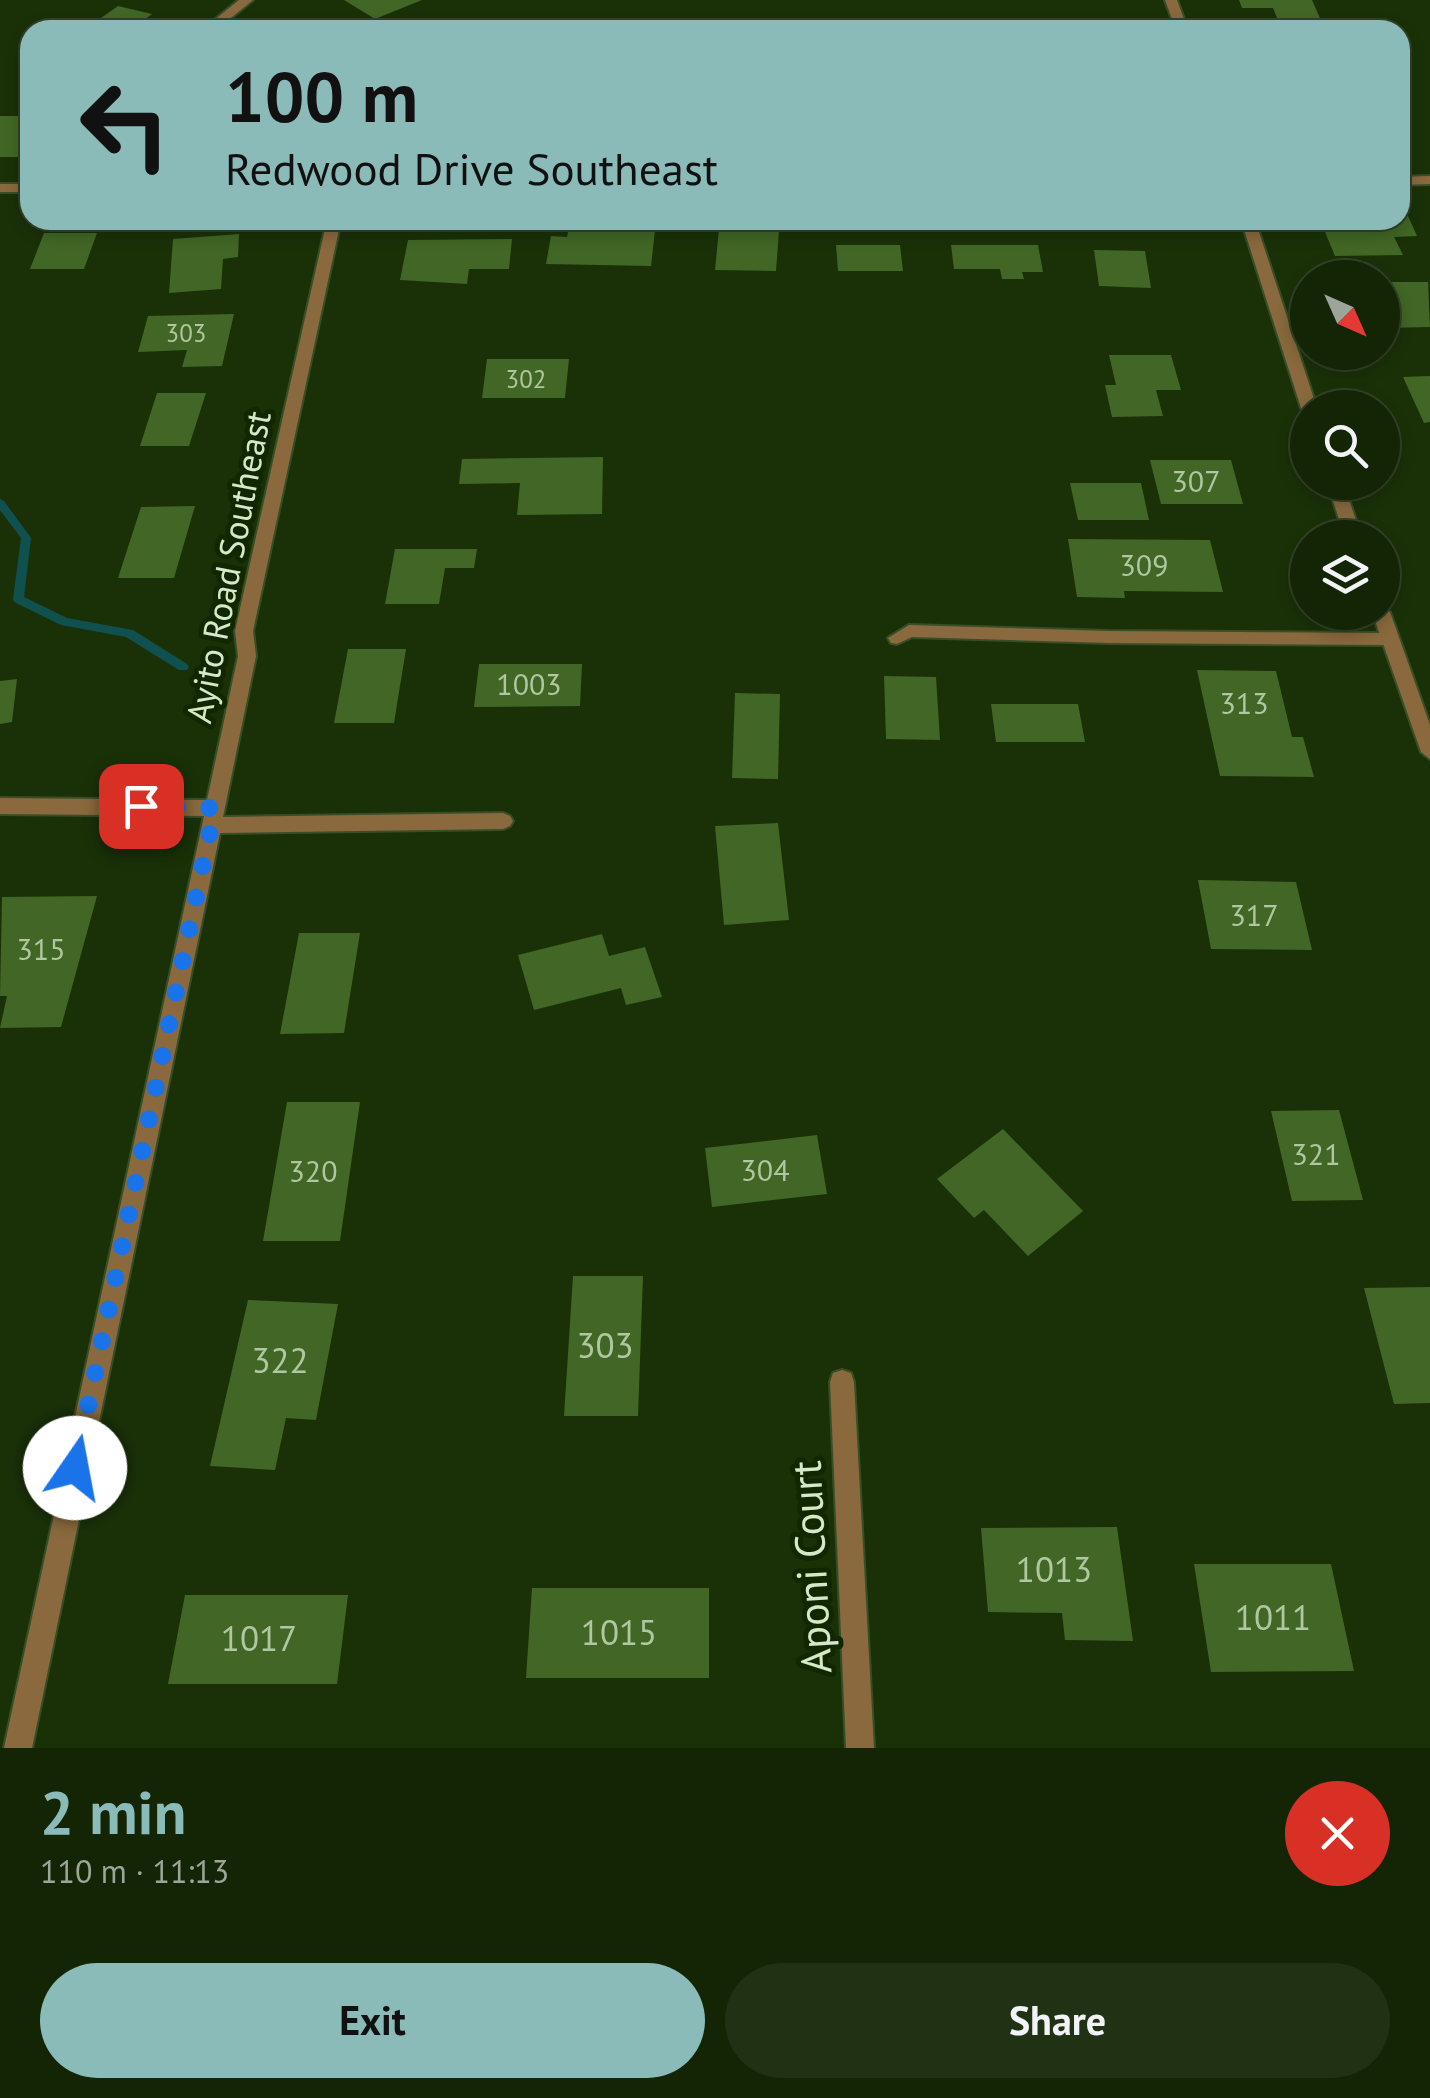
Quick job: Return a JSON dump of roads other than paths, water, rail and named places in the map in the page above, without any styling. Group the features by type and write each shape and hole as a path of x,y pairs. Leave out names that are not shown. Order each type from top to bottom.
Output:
{"street":[{"path":"221,20 247,0"},
{"name":"Ayito Road Southeast","path":"18,1748 248,656 244,631 332,230"},
{"path":"1251,230 1303,390"},
{"path":"1387,630 1430,752"},
{"path":"897,638 909,631 1108,638 1390,638"},
{"path":"0,806 213,816 503,821"},
{"name":"Aponi Court","path":"842,1382 860,1748"}],"waterway":[{"path":"0,503 26,538 18,599 65,622 129,633 183,667"}]}
